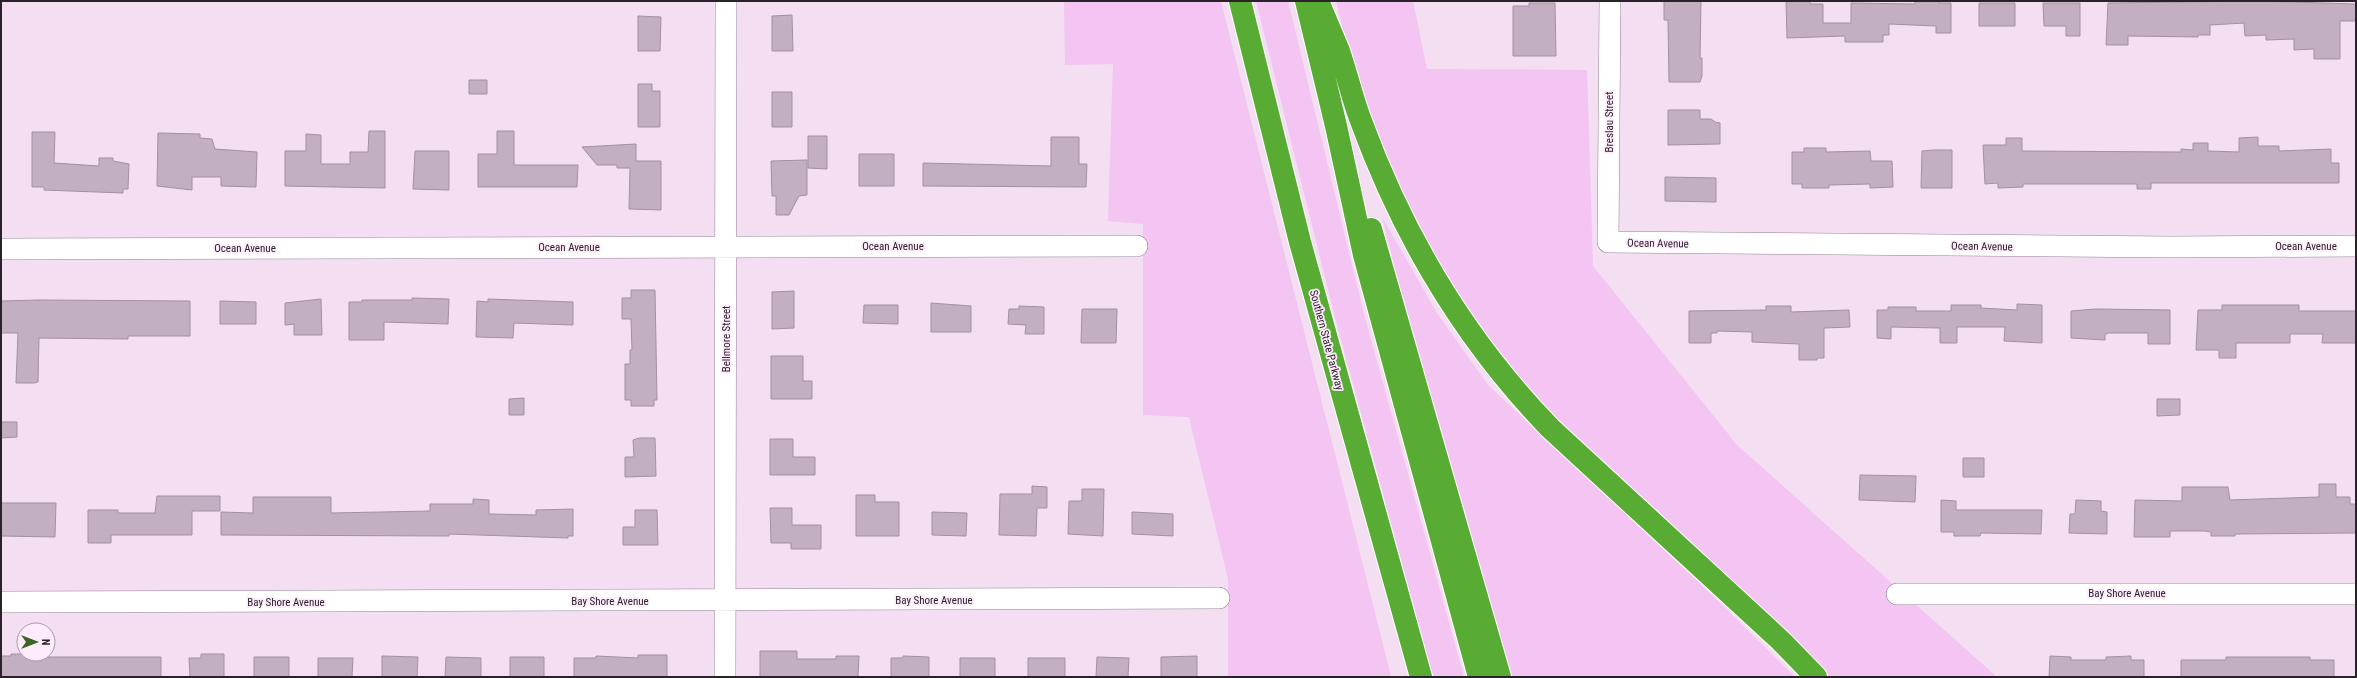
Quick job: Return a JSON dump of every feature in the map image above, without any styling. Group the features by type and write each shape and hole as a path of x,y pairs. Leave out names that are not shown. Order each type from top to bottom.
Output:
{"highway":[{"name":"Southern State Parkway","path":"1240,1 1300,242 1421,677"},
{"path":"1306,1 1336,126 1364,255 1479,677"},
{"path":"1318,1 1339,52 1361,120 1397,207 1438,286 1480,348 1514,390 1550,428 1782,641 1816,677"},
{"path":"1336,126 1378,251 1500,677"}],"street":[{"name":"Bellmore Street","path":"725,677 726,1"},
{"name":"Breslau Street","path":"1608,242 1610,1"},
{"name":"Ocean Avenue","path":"1608,242 2172,247 2356,246"},
{"name":"Ocean Avenue","path":"1,249 1137,246"},
{"name":"Bay Shore Avenue","path":"1897,594 2356,594"},
{"name":"Bay Shore Avenue","path":"1,602 1218,598"}],"shaded area":[{"path":"1064,1 1221,1 1391,677 1228,677 1228,579 1189,417 1143,415 1143,224 1108,221 1113,64 1065,65"},
{"path":"1256,1 1288,1 1364,314 1464,677 1433,677 1336,321"},
{"path":"1336,1 1413,1 1427,69 1587,70 1593,266 1737,445 1997,677 1828,677 1491,358 1403,217 1355,79"},
{"path":"1382,217 1437,313 1488,385 1708,591 1795,677 1511,677 1425,387"}],"building":[{"path":"1664,1 1701,1 1700,58 1702,58 1702,76 1700,82 1669,82 1668,20 1664,20"},
{"path":"1786,1 1810,1 1810,4 1823,4 1823,23 1851,23 1851,3 1915,4 1915,1 1939,1 1939,3 1951,3 1951,33 1936,33 1936,26 1889,24 1889,35 1883,35 1883,42 1845,42 1845,36 1787,38"},
{"path":"2257,1 2356,4 2356,21 2340,21 2340,59 2314,59 2314,49 2294,50 2294,39 2266,40 2266,35 2245,36 2244,23 2210,25 2210,35 2198,35 2198,37 2128,36 2128,45 2106,45 2108,3"},
{"path":"1529,3 1555,3 1556,56 1513,56 1513,6 1529,6"},
{"path":"1979,3 2015,3 2015,26 1979,26"},
{"path":"2043,3 2080,3 2080,36 2066,36 2066,26 2044,26"},
{"path":"792,15 793,51 772,51 772,16"},
{"path":"638,16 661,17 660,51 638,51"},
{"path":"469,80 487,80 487,94 469,94"},
{"path":"638,84 652,84 652,91 660,91 660,127 638,127"},
{"path":"772,92 792,92 792,127 772,127"},
{"path":"1668,110 1700,110 1700,119 1711,119 1720,123 1720,144 1668,145"},
{"path":"369,131 385,131 385,188 285,186 285,151 306,151 306,134 321,135 321,164 350,164 350,152 368,152"},
{"path":"497,131 514,131 514,165 578,165 577,187 478,187 478,154 497,154"},
{"path":"32,132 55,132 54,163 99,166 99,158 113,158 113,161 129,164 128,189 123,189 123,193 44,190 44,187 32,187"},
{"path":"158,133 200,134 200,138 212,139 215,149 257,152 256,187 221,186 221,177 192,177 192,190 157,186"},
{"path":"808,136 827,136 827,169 808,168"},
{"path":"1051,137 1079,137 1079,164 1087,164 1086,187 923,186 923,163 1051,166"},
{"path":"2258,137 2258,146 2279,146 2279,151 2331,149 2331,163 2339,163 2339,183 2151,183 2151,189 2137,189 2137,184 2023,184 2023,187 1998,188 1998,183 1985,184 1983,145 2006,145 2006,138 2022,138 2022,151 2181,152 2181,149 2193,150 2193,143 2208,143 2208,151 2239,152 2239,138"},
{"path":"636,144 636,161 661,161 661,210 629,209 630,168 617,168 617,165 597,165 582,147"},
{"path":"1804,148 1826,148 1826,152 1870,151 1871,161 1892,161 1893,187 1870,188 1870,184 1829,185 1829,188 1802,188 1802,184 1792,184 1792,152 1804,152"},
{"path":"1952,150 1952,188 1921,188 1922,151"},
{"path":"415,151 449,151 449,190 413,189"},
{"path":"859,154 894,154 894,186 859,186"},
{"path":"807,160 807,195 799,196 789,215 776,215 776,196 772,196 771,161"},
{"path":"1665,177 1716,178 1716,202 1665,201"},
{"path":"631,290 655,290 657,400 654,400 654,406 631,406 631,400 625,400 625,364 630,364 630,350 632,350 631,319 622,319 622,298 631,298"},
{"path":"794,291 794,328 772,329 772,292"},
{"path":"412,298 449,299 448,324 384,322 384,340 349,340 349,302 362,302 362,300 412,300"},
{"path":"321,299 322,335 294,335 294,324 285,325 285,303"},
{"path":"488,299 573,302 573,325 514,323 513,338 476,337 477,301 488,302"},
{"path":"1,301 190,301 190,336 128,336 128,339 39,338 38,382 16,383 18,333 1,333"},
{"path":"220,301 256,302 256,324 220,324"},
{"path":"931,303 971,306 971,332 931,332"},
{"path":"2017,304 2042,305 2042,343 2004,341 2005,327 1957,327 1957,343 1940,343 1940,328 1891,327 1891,339 1877,338 1877,310 1888,310 1888,307 1916,307 1916,311 1951,311 1951,305 1981,305 1981,308 2017,310"},
{"path":"864,305 898,305 898,324 863,323"},
{"path":"2222,305 2299,305 2299,311 2356,311 2356,343 2322,343 2323,334 2290,334 2290,343 2236,343 2236,358 2219,358 2219,350 2196,350 2198,310 2222,310"},
{"path":"1019,306 1044,307 1044,334 1025,334 1026,325 1008,324 1009,309 1019,309"},
{"path":"1766,306 1791,306 1791,312 1849,310 1850,327 1824,328 1824,358 1817,358 1817,360 1799,360 1799,344 1752,342 1752,332 1717,331 1717,333 1711,333 1711,343 1689,343 1689,311 1766,310"},
{"path":"1082,309 1117,309 1116,343 1081,343"},
{"path":"2095,309 2170,310 2170,344 2148,344 2148,333 2108,333 2105,335 2105,340 2071,338 2071,311"},
{"path":"771,356 803,356 803,381 812,381 812,399 771,399"},
{"path":"524,398 524,415 509,415 509,399"},
{"path":"2157,399 2180,399 2180,415 2157,416"},
{"path":"1,422 17,422 17,437 1,438"},
{"path":"639,438 655,438 656,476 625,477 625,457 634,457 633,440"},
{"path":"770,439 793,439 793,457 815,457 815,475 770,475"},
{"path":"1963,458 1984,458 1984,477 1963,477"},
{"path":"1860,475 1916,476 1915,502 1859,500"},
{"path":"2319,484 2336,484 2336,497 2350,497 2350,504 2356,504 2356,533 2235,534 2235,536 2211,536 2211,532 2205,531 2170,531 2170,537 2134,537 2135,500 2182,501 2182,487 2228,487 2230,500 2319,497"},
{"path":"1032,486 1047,487 1047,508 1037,508 1036,536 999,535 1000,494 1032,494"},
{"path":"1082,489 1104,489 1103,536 1068,534 1069,501 1082,501"},
{"path":"856,495 875,495 875,502 899,502 899,536 856,536"},
{"path":"157,496 220,496 220,511 192,511 192,535 111,535 111,543 88,543 88,510 118,510 118,513 155,513"},
{"path":"253,497 331,497 331,513 430,511 430,504 473,504 473,499 489,500 489,514 536,515 536,510 573,509 573,536 568,536 568,538 449,534 449,536 221,535 221,512 253,513"},
{"path":"1941,500 1956,501 1956,510 2042,510 2041,534 1981,533 1980,536 1954,536 1954,532 1941,532"},
{"path":"2076,500 2101,501 2101,511 2107,512 2107,534 2069,533 2070,514 2075,514"},
{"path":"1,503 56,503 55,537 1,536"},
{"path":"770,508 792,508 792,525 821,525 821,549 791,549 791,543 771,543"},
{"path":"635,510 657,510 658,545 623,545 623,527 635,527"},
{"path":"932,512 967,513 966,536 932,535"},
{"path":"1132,512 1173,514 1173,536 1132,534"},
{"path":"760,651 797,651 797,659 836,659 836,656 859,656 858,677 760,677"},
{"path":"11,654 16,654 16,662 56,662 56,657 161,657 161,677 1,677 1,656 11,656"},
{"path":"201,654 224,654 224,677 190,677 189,658 201,658"},
{"path":"638,655 667,655 667,677 574,677 574,658 596,658 596,656 638,658"},
{"path":"382,656 418,657 417,677 382,677"},
{"path":"903,656 929,657 929,677 891,677 891,658 903,658"},
{"path":"1197,656 1197,677 1161,677 1161,657"},
{"path":"2050,656 2071,657 2071,660 2106,660 2106,657 2131,656 2131,660 2144,660 2144,677 2049,677"},
{"path":"254,657 289,657 289,677 254,677"},
{"path":"446,657 481,658 481,677 445,677"},
{"path":"510,657 544,657 544,677 510,677"},
{"path":"1097,657 1129,658 1128,677 1096,677"},
{"path":"2226,657 2310,657 2310,660 2334,660 2334,677 2181,677 2181,660 2226,660"},
{"path":"318,658 353,658 352,677 318,677"},
{"path":"960,658 995,658 995,677 960,677"},
{"path":"1028,658 1065,658 1065,677 1028,677"}]}
